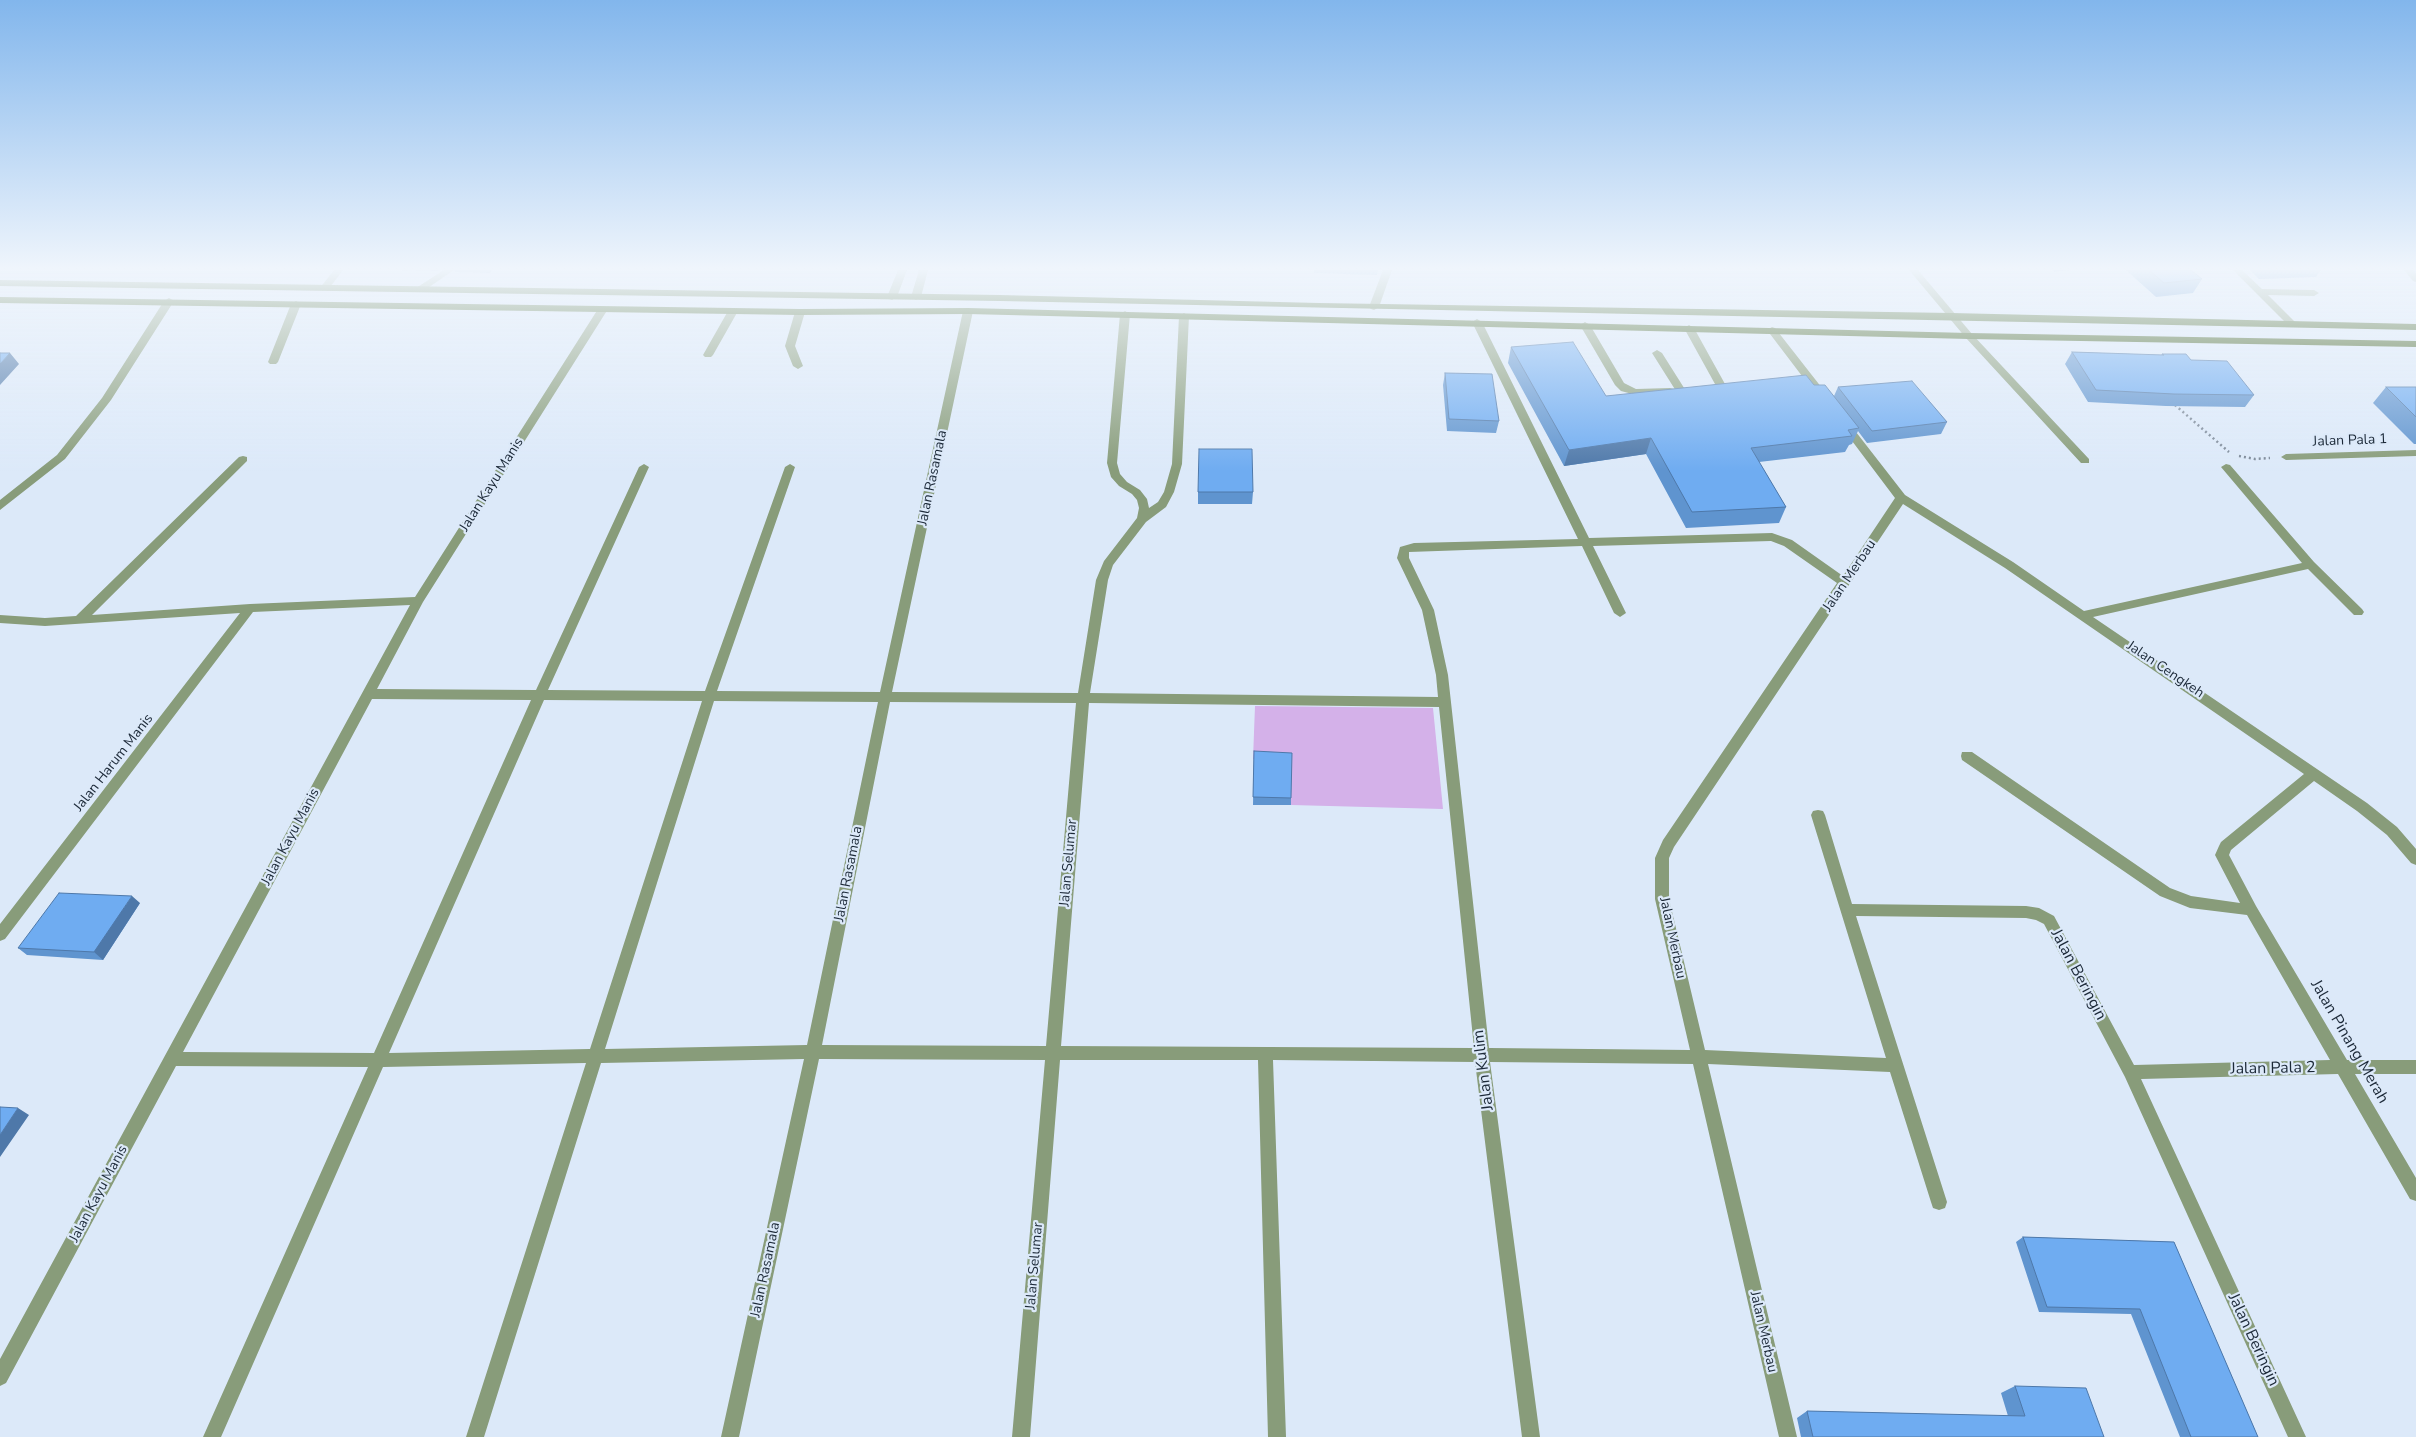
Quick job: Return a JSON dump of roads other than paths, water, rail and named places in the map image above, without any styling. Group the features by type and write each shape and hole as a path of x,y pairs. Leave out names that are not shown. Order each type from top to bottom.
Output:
{"main road":[{"path":"2028,337 2416,344"}],"street":[{"path":"0,506 61,457 106,400 146,337"},
{"path":"273,362 283,337"},
{"name":"Jalan Kayu Manis","path":"0,1377 418,601 585,337"},
{"path":"708,355 718,337"},
{"path":"793,337 790,346 798,366"},
{"name":"Jalan Rasamala","path":"730,1437 813,1052 885,696 962,337"},
{"path":"1123,337 1112,463 1115,475 1142,499 1142,519"},
{"name":"Jalan Selumar","path":"1021,1437 1083,698 1102,580 1108,564 1142,519 1162,504 1169,492 1177,464 1183,337"},
{"path":"1484,337 1620,614"},
{"path":"1592,337 1620,385 1625,389 1636,392 1713,390 1718,388 1720,384 1693,337"},
{"path":"1777,337 1901,498"},
{"path":"1970,337 2085,461"},
{"path":"1657,352 1689,391"},
{"name":"Jalan Pala 1","path":"2286,457 2416,453"},
{"path":"79,620 243,458"},
{"path":"212,1437 540,694 644,466"},
{"path":"475,1437 710,695 790,467"},
{"path":"2226,467 2310,565 2358,612"},
{"name":"Jalan Merbau","path":"1788,1437 1662,899 1662,858 1668,844 1846,583 1901,498"},
{"name":"Jalan Cengkeh","path":"1901,498 2009,565 2314,773 2392,831 2416,859"},
{"path":"1583,541 1772,537 1788,543 1846,583"},
{"name":"Jalan Kulim","path":"1531,1437 1482,1056 1442,675 1428,610 1403,558 1404,550 1414,547 1583,541"},
{"path":"2083,615 2310,565"},
{"path":"0,619 45,622 250,608 418,601"},
{"name":"Jalan Harum Manis","path":"0,935 250,608"},
{"path":"369,694 885,696 1445,702"},
{"path":"1967,756 2165,892 2190,902 2251,910"},
{"name":"Jalan Pinang Merah","path":"2314,773 2226,846 2222,855 2251,910 2344,1067 2416,1194"},
{"path":"1818,815 1939,1202"},
{"name":"Jalan Beringin","path":"1847,910 2026,912 2039,914 2049,920 2130,1072 2297,1437"},
{"path":"172,1059 379,1060 813,1052 1265,1053 1698,1057 1895,1065"},
{"path":"1265,1053 1277,1437"},
{"name":"Jalan Pala 2","path":"2130,1072 2416,1067"}]}
